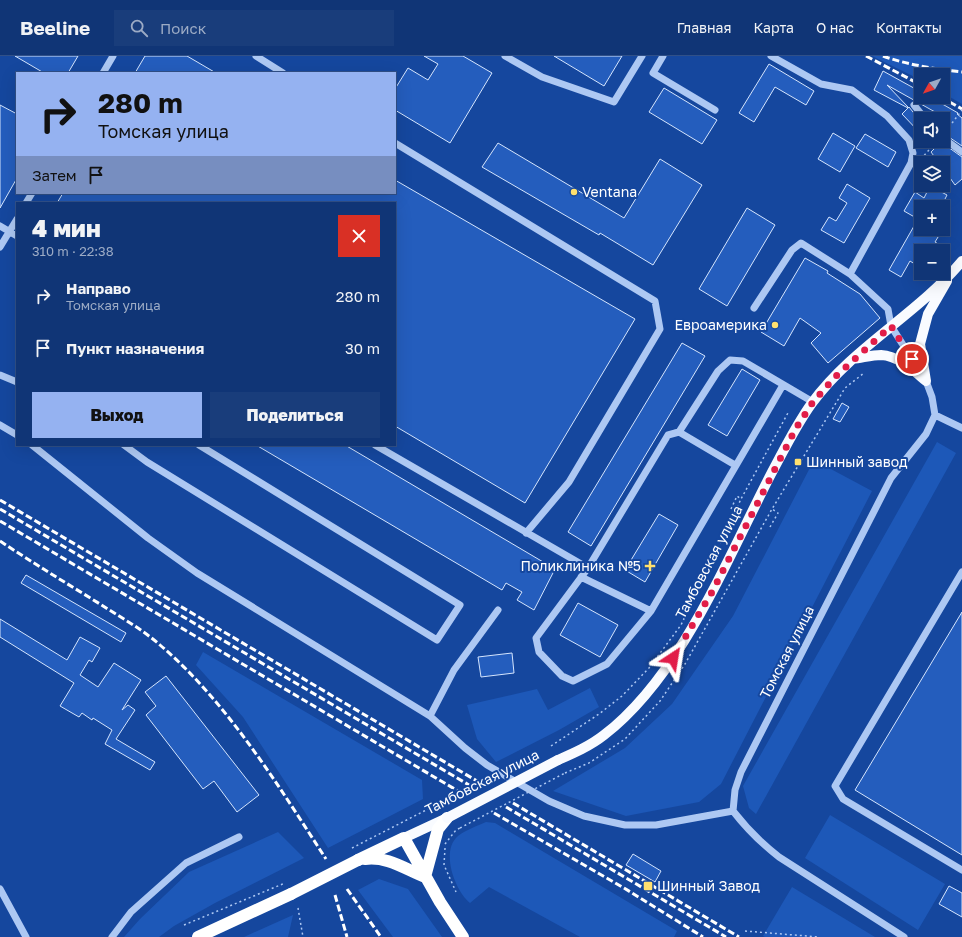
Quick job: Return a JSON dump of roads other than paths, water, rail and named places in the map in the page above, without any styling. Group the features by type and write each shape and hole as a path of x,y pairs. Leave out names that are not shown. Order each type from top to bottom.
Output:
{"highway":[{"path":"425,877 438,829 447,818"},
{"path":"404,838 425,877 463,937"},
{"name":"Тамбовская улица","path":"198,937 291,894 404,838"},
{"path":"358,860 374,858 395,862 425,877"}],"main road":[{"name":"Тамбовская улица","path":"404,838 447,818 558,760 580,751 603,737 634,709 657,681 681,647 712,592 783,452 813,402 853,359 923,300 961,261"},
{"path":"926,381 920,344 928,314 961,261"},
{"path":"853,359 880,355 891,357 908,365 926,381"}],"street":[{"path":"104,72 113,56"},
{"path":"256,56 281,72"},
{"path":"505,56 542,77 614,102 642,56"},
{"path":"663,56 653,72 715,110"},
{"path":"771,56 821,84 852,90 887,116 910,140 913,153 911,163 850,274"},
{"path":"914,105 920,112"},
{"path":"950,142 962,152"},
{"path":"396,144 655,301 660,329 570,482 526,533"},
{"path":"0,247 16,221"},
{"path":"0,226 16,236"},
{"path":"754,308 792,250 800,243 850,274 888,309 891,326 926,381 932,397 935,415 962,428"},
{"path":"783,384 651,611 607,664 573,681 562,676 539,652 536,638 588,568 668,435 680,432 718,371 730,360 743,361 783,384 813,402"},
{"path":"0,375 16,382"},
{"name":"Томская улица","path":"733,811 735,790 741,772 751,751 891,478 926,434 935,415"},
{"path":"0,424 16,435"},
{"path":"680,432 735,465"},
{"path":"33,446 148,538 197,573 430,716 487,766 550,801 584,816 625,825 656,824 733,811 760,842 779,857 904,937"},
{"path":"125,446 154,466 438,640 460,605 201,446"},
{"path":"377,446 588,568"},
{"path":"962,572 835,786 843,799 962,870"},
{"path":"581,577 651,611"},
{"path":"430,716 454,670 498,610"},
{"path":"112,937 132,912 186,864 240,837"},
{"path":"0,889 26,937"}],"railway":[{"path":"866,56 914,81"},
{"path":"883,56 912,64 962,72"},
{"path":"950,102 962,109"},
{"path":"0,500 477,781"},
{"path":"0,509 469,785"},
{"path":"0,521 458,791"},
{"path":"0,541 138,628 160,645 184,668 207,692 250,746 326,859"},
{"path":"513,803 739,937"},
{"path":"506,807 726,937"},
{"path":"494,813 624,888 703,937"},
{"path":"347,889 381,937"},
{"path":"335,895 347,937"}],"place":[{"name":"Ventana","path":"574,192"},
{"name":"Евроамерика","path":"775,325"},
{"name":"Шинный завод","path":"798,462"},
{"name":"Поликлиника №5","path":"650,566"},
{"name":"Шинный Завод","path":"648,886"}]}
